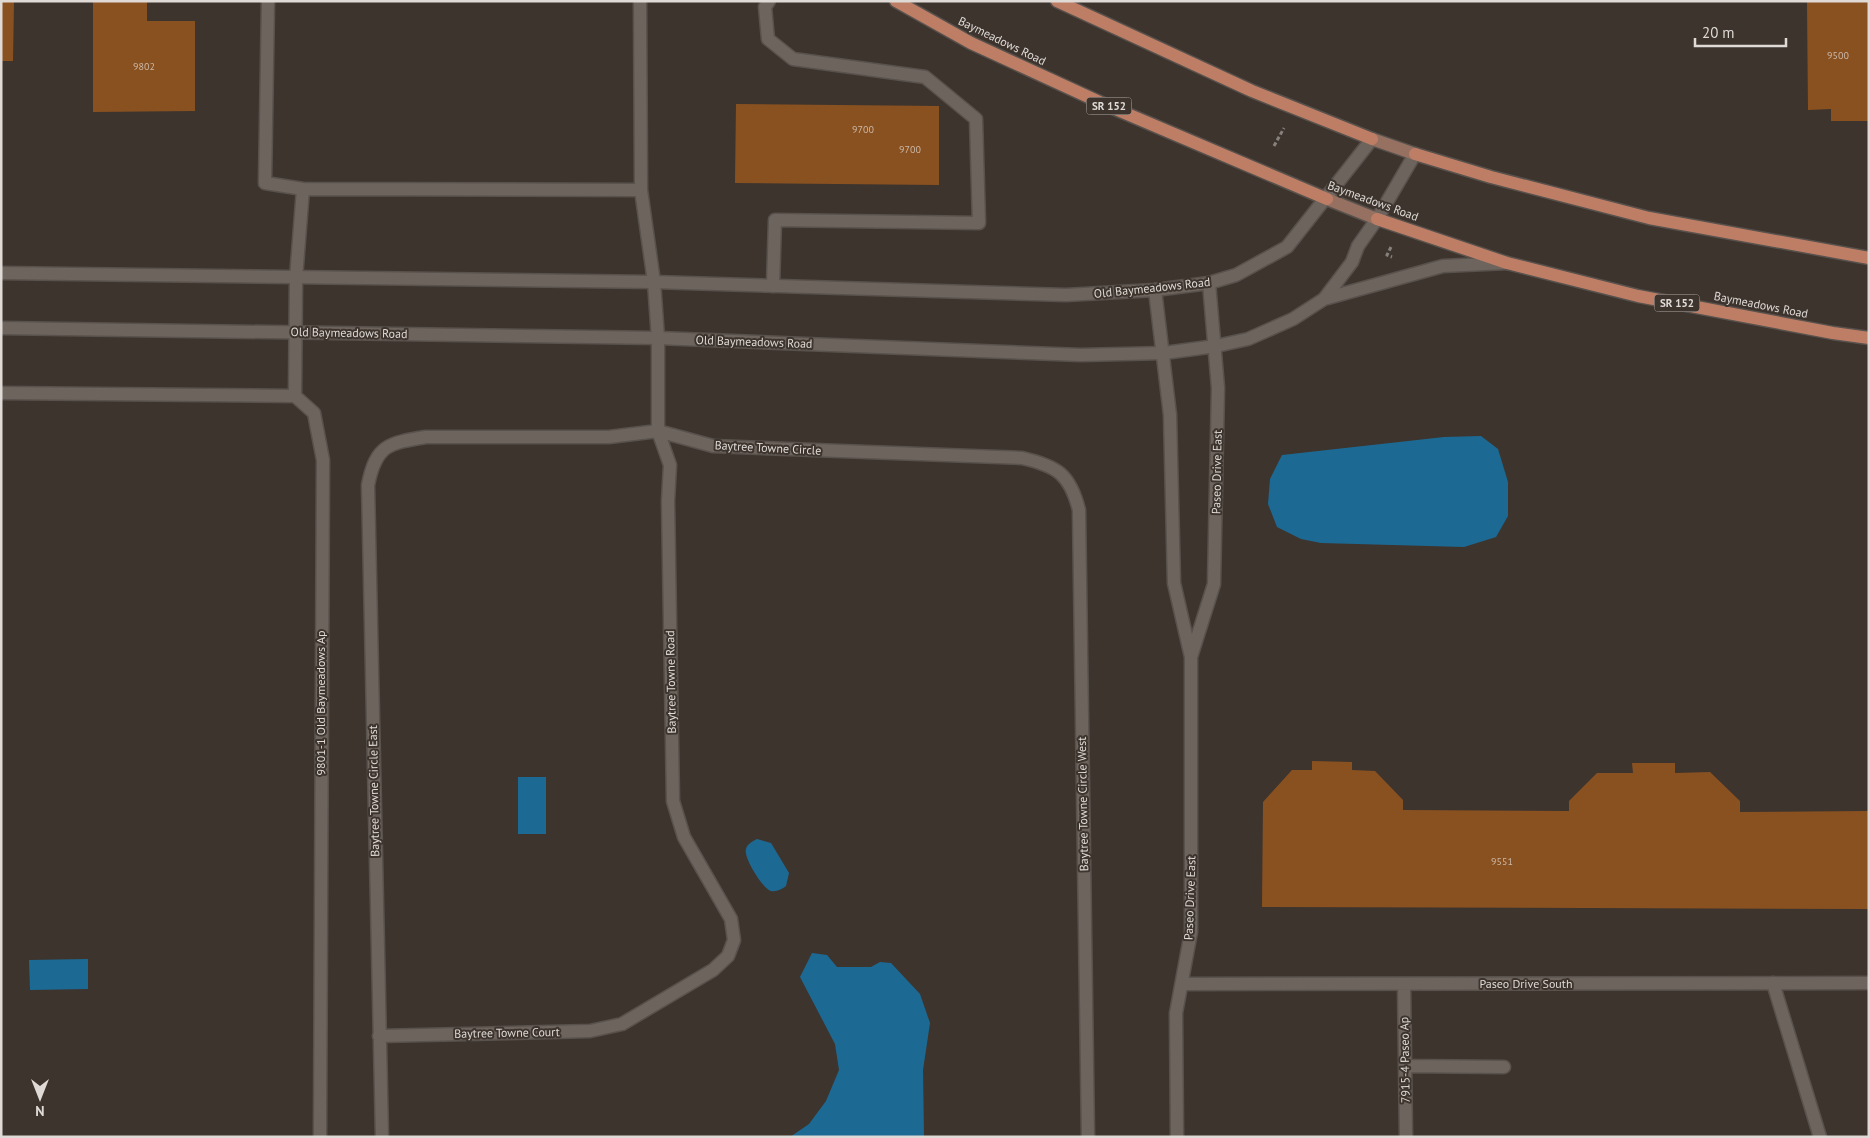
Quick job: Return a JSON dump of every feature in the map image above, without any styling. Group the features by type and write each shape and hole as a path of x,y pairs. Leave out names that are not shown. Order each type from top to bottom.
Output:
{"main road":[{"name":"Baymeadows Road","path":"896,1 971,43 1097,101 1327,199 1377,218 1507,263 1638,296 1833,333 1869,338"},
{"path":"1057,1 1252,91 1414,154 1491,177 1649,218 1869,258"}],"street":[{"path":"268,1 265,183 303,189 641,190"},
{"name":"Baytree Towne Road","path":"633,1018 713,970 728,956 734,940 731,919 684,837 673,800 668,501 670,465 658,431 658,338 654,282 641,190 640,1"},
{"path":"769,1 766,8 768,39 793,59 925,77 976,119 979,223 775,220 773,286"},
{"name":"Old Baymeadows Road","path":"1,273 654,282 1066,295 1155,290 1209,284 1236,275 1287,247 1327,199 1372,139"},
{"name":"Old Baymeadows Road","path":"1,328 658,338 1081,355 1164,353 1216,346 1248,339 1293,319 1324,299 1352,262 1358,246 1377,218 1414,154"},
{"path":"1,393 295,396 294,332 296,278 303,189"},
{"path":"1324,299 1443,266 1507,263"},
{"name":"Paseo Drive East","path":"1191,658 1214,584 1218,388 1216,346 1209,284"},
{"name":"Paseo Drive East","path":"1155,290 1170,415 1174,583 1191,658 1191,932 1176,1013 1177,1137"},
{"name":"9801-1 Old Baymeadows Ap","path":"295,396 314,413 323,460 320,1137"},
{"name":"Baytree Towne Circle","path":"382,450 400,441 426,437 609,437 658,431 713,446 1022,458 1045,463 1065,475"},
{"name":"Baytree Towne Circle East","path":"382,450 372,463 368,485 378,1036 382,1137"},
{"name":"Baytree Towne Circle West","path":"1065,475 1074,492 1079,510 1088,1137"},
{"path":"1773,983 1820,1137"},
{"name":"Paseo Drive South","path":"1182,984 1869,983"},
{"name":"7915-4 Paseo Ap","path":"1404,984 1406,1137"},
{"name":"Baytree Towne Court","path":"378,1036 590,1031 622,1024 633,1018"},
{"path":"1406,1066 1504,1067"}],"path":[{"path":"1274,146 1286,123"},
{"path":"1392,244 1387,254 1395,259"}],"water":[{"path":"1481,436 1498,449 1508,482 1508,516 1496,537 1464,547 1321,543 1301,539 1277,527 1268,504 1270,479 1282,455 1444,437"},
{"path":"518,777 546,777 546,834 518,834"},
{"path":"757,839 771,843 789,873 786,886 777,891 771,891 763,885 750,865 746,849 749,844"},
{"path":"812,953 827,955 837,967 871,967 880,962 891,963 920,994 930,1023 923,1070 924,1137 790,1137 809,1124 826,1101 839,1070 835,1044 800,977"},
{"path":"88,959 88,989 30,990 29,960"}],"building":[{"path":"1,1 14,1 13,61 1,61"},
{"path":"93,1 147,1 147,21 195,21 195,111 93,112"},
{"path":"1807,1 1869,1 1868,121 1831,121 1831,109 1808,110"},
{"path":"736,104 939,106 939,185 735,183"},
{"path":"1312,761 1352,762 1352,770 1375,771 1403,800 1403,810 1569,811 1569,801 1597,773 1633,773 1632,763 1675,763 1675,773 1710,772 1740,801 1740,812 1869,811 1869,909 1262,907 1263,802 1292,770 1312,770"}]}
